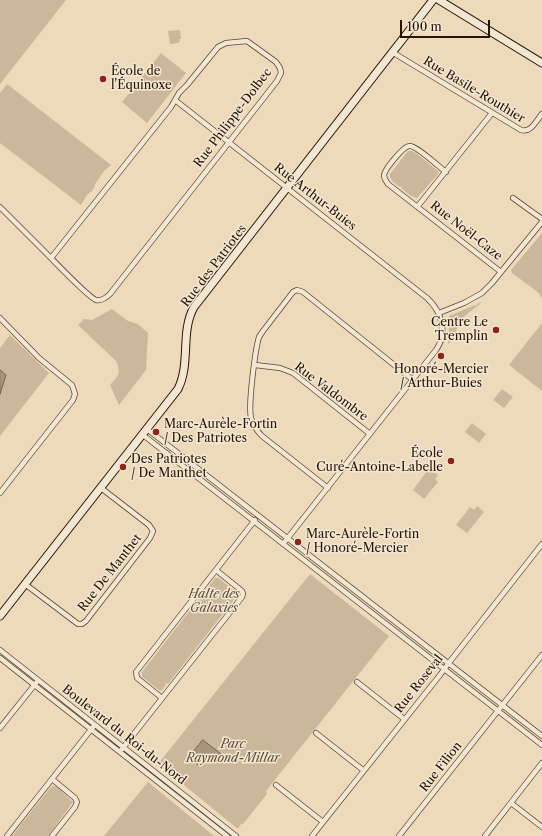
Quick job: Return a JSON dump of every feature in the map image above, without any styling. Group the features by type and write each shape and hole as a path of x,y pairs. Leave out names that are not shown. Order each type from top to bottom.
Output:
{"street":[{"name":"Rue des Patriotes","path":"0,616 176,392 181,384 188,324 194,307 433,0"},
{"path":"438,0 542,63"},
{"name":"Rue Philippe-Dolbec","path":"0,207 51,258 92,298 100,300 106,298 280,77 280,68 274,61 247,42 241,41 224,43 215,50 187,86 179,93 51,258"},
{"name":"Rue Basile-Routhier","path":"392,52 519,130 529,130 542,114"},
{"name":"Rue Arthur-Buies","path":"175,100 427,298 439,313"},
{"name":"Rue Noël-Caze","path":"418,206 492,113"},
{"name":"Rue Noël-Caze","path":"446,172 414,146 407,146 402,150 386,171 384,178 388,184 501,272"},
{"path":"512,198 542,219"},
{"path":"283,544 414,380 436,350 440,343 442,330 439,313 464,303 479,295 490,286 542,222"},
{"path":"328,488 265,438 256,428 250,413 257,346 261,333 293,292 297,290 303,292 414,380"},
{"path":"0,318 39,358 72,384 75,394 73,400 0,493"},
{"name":"Rue Valdombre","path":"255,365 280,368 293,373 370,434"},
{"path":"145,432 287,538 542,736"},
{"path":"145,432 283,544 542,745"},
{"name":"Rue De Manthet","path":"25,584 76,624 83,623 92,614 153,533 150,526 101,488"},
{"path":"162,698 138,679 136,673 258,516"},
{"name":"Rue Roseval","path":"312,836 542,544"},
{"path":"119,752 242,597 242,591 216,570"},
{"name":"Boulevard du Roi-du-Nord","path":"0,650 236,836"},
{"path":"502,706 542,655"},
{"name":"Boulevard du Roi-du-Nord","path":"0,658 227,836"},
{"path":"0,728 39,680"},
{"path":"357,682 404,719"},
{"name":"Rue Filion","path":"399,836 502,706"},
{"path":"7,836 95,724"},
{"path":"316,733 364,770"},
{"path":"485,836 542,763"},
{"path":"52,779 75,798 77,802 75,807 52,836"},
{"path":"276,785 323,822"},
{"path":"511,803 542,827"}],"green space":[{"path":"0,0 66,0 0,84"},
{"path":"180,30 180,41 178,43 170,44 168,31"},
{"path":"161,53 186,73 147,123 122,102"},
{"path":"7,84 111,165 104,171 92,191 87,195 81,205 0,143 0,93"},
{"path":"408,151 416,153 438,171 438,174 417,198 411,196 401,188 401,186 400,187 392,181 390,177 390,174"},
{"path":"542,233 542,299 539,293 512,273 511,270"},
{"path":"481,302 461,319 454,336 448,345 449,316 475,306"},
{"path":"112,309 128,321 138,324 148,333 146,370 119,405 110,385 119,371 116,361 78,325 84,319 92,320"},
{"path":"542,323 542,391 509,365"},
{"path":"10,335 49,373 0,436 0,348"},
{"path":"502,389 513,397 504,408 493,400"},
{"path":"472,423 486,434 479,443 465,432"},
{"path":"429,468 438,475 435,479 438,482 424,499 413,490"},
{"path":"477,506 484,512 467,533 456,525 470,507 474,510"},
{"name":"Parc Raymond-Millar","path":"310,574 389,636 266,791 267,794 238,829 158,764"},
{"name":"Halte des Galaxies","path":"215,578 219,578 237,594 236,597 168,684 165,684 166,685 161,691 142,677 142,672"},
{"path":"148,782 214,836 104,836"},
{"path":"53,786 57,787 73,802 48,836 12,836 50,788"}],"shaded area":[{"path":"0,370 6,375 0,394"},
{"path":"203,740 221,754 215,762 206,755 198,765 189,758"}],"place":[{"name":"École de l'Équinoxe","path":"103,79"},
{"name":"Centre Le Tremplin","path":"496,330"},
{"name":"Honoré-Mercier / Arthur-Buies","path":"441,356"},
{"name":"Marc-Aurèle-Fortin / Des Patriotes","path":"156,432"},
{"name":"École Curé-Antoine-Labelle","path":"451,461"},
{"name":"Des Patriotes / De Manthet","path":"123,467"},
{"name":"Marc-Aurèle-Fortin / Honoré-Mercier","path":"298,542"}]}
